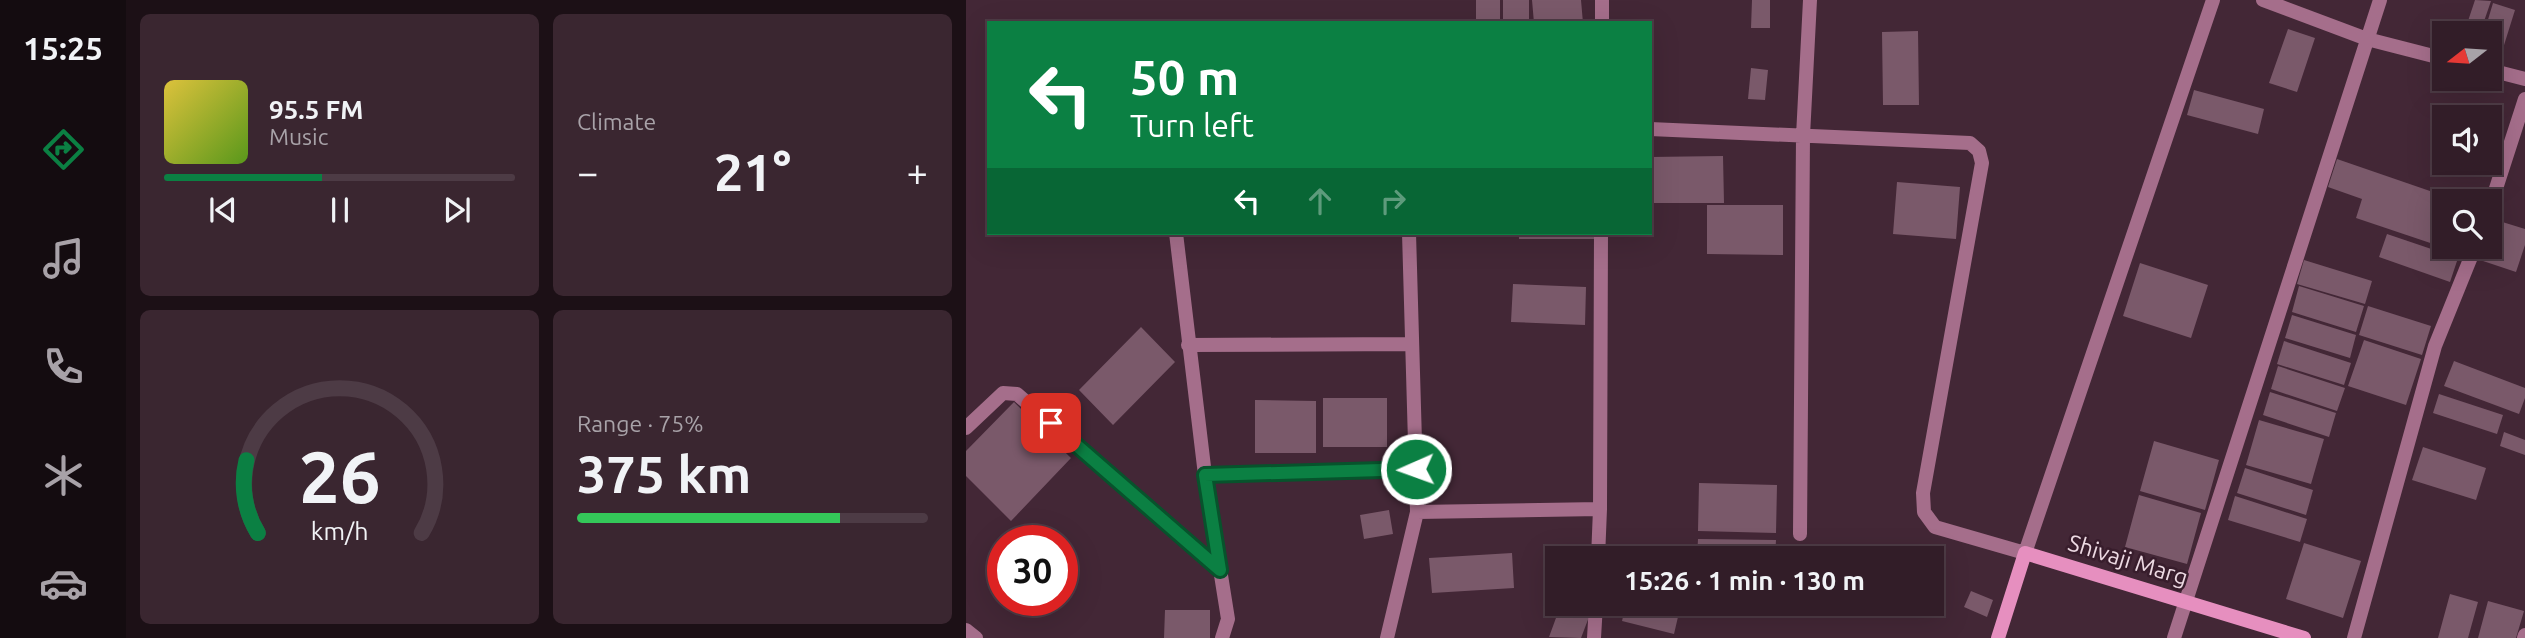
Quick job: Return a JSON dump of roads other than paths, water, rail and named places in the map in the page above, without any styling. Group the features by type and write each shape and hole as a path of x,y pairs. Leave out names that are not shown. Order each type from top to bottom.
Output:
{"street":[{"path":"1602,0 1602,21"},
{"path":"1800,534 1803,136 1810,0"},
{"path":"1997,638 2213,0"},
{"path":"2263,0 2367,40 2432,56"},
{"path":"2174,638 2380,0"},
{"path":"2502,73 2525,79"},
{"path":"2496,189 2525,99"},
{"path":"1652,128 1970,143 1979,151 1982,163 1923,493 1924,512 1935,527 2025,552"},
{"path":"1176,235 1205,475 1228,620 1222,638"},
{"path":"1387,638 1417,512 1409,235"},
{"path":"1598,546 1601,235"},
{"path":"2354,638 2435,346 2470,259"},
{"path":"1188,345 1412,344"},
{"path":"966,428 1003,393 1017,394 1220,570"},
{"path":"1205,475 1416,469"},
{"path":"1417,512 1600,509"},
{"name":"Shivaji Marg","path":"2025,552 2304,638"},
{"path":"1594,638 1595,616"},
{"path":"966,630 976,638"}]}
